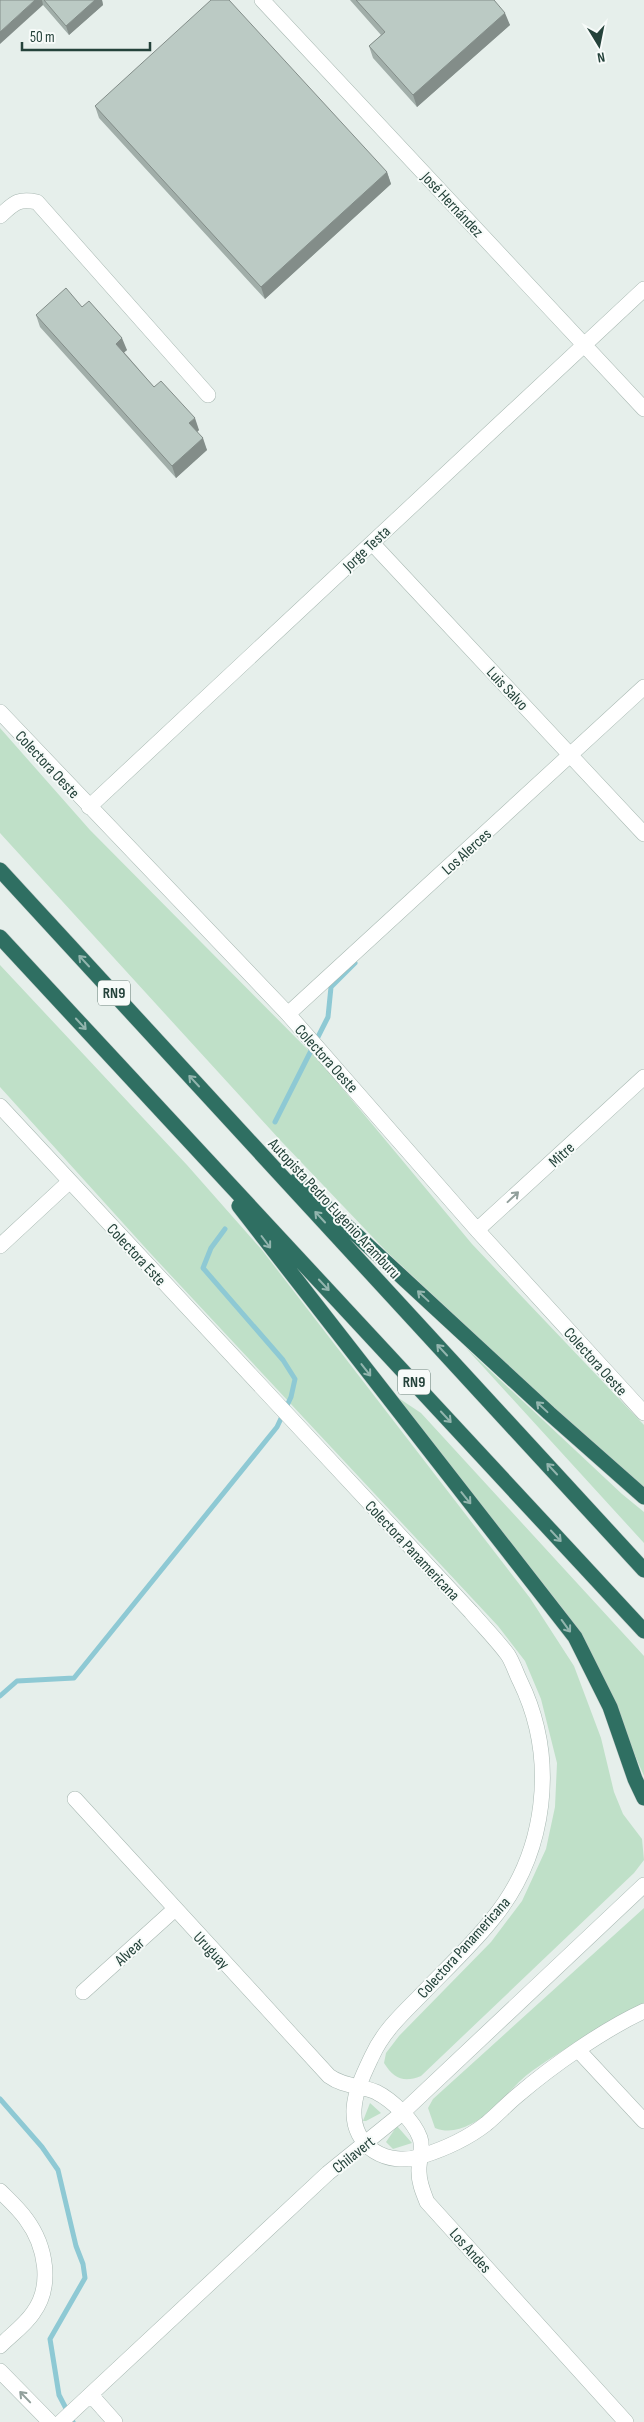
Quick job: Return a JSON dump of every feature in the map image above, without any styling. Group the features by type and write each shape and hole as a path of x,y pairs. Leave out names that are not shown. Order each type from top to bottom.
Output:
{"highway":[{"name":"Autopista Pedro Eugenio Aramburu","path":"0,870 644,1570"},
{"name":"RN9","path":"0,937 184,1133 644,1631"},
{"path":"228,1117 336,1214 549,1413 644,1497"},
{"path":"184,1133 574,1637 610,1707 634,1779 644,1798"}],"street":[{"name":"José Hernández","path":"262,0 644,409"},
{"path":"0,216 11,205 23,200 38,202 208,395"},
{"name":"Jorge Testa","path":"88,807 644,289"},
{"name":"Luis Salvo","path":"372,543 644,834"},
{"name":"Los Alerces","path":"288,1014 644,687"},
{"name":"Colectora Oeste","path":"0,712 88,807 288,1014 477,1230 644,1414"},
{"name":"Mitre","path":"477,1230 644,1077"},
{"name":"Colectora Este","path":"0,1106 275,1401"},
{"path":"0,1246 69,1182"},
{"name":"Colectora Panamericana","path":"275,1401 471,1612 508,1656 528,1696 535,1719 543,1763 543,1796 539,1823 533,1845 511,1895 491,1921 386,2031 373,2053 358,2088"},
{"name":"Uruguay","path":"76,1799 329,2076 338,2083 358,2088"},
{"name":"Chilavert","path":"61,2422 328,2173 401,2114 644,1885"},
{"name":"Alvear","path":"83,1992 175,1909"},
{"path":"420,2156 421,2140 414,2125 390,2102 375,2092 358,2088 354,2110 356,2130 364,2144 378,2155 397,2160 420,2156 454,2142 485,2125 519,2094 578,2050 644,2012"},
{"path":"578,2050 644,2121"},
{"name":"Los Andes","path":"420,2156 420,2180 427,2202 626,2422"},
{"path":"0,2191 27,2220 41,2250 46,2274 44,2295 33,2314 0,2346"},
{"path":"0,2371 50,2422"},
{"path":"91,2396 115,2422"}],"green space":[{"path":"0,728 90,830 322,1064 472,1244 644,1425 644,1489 608,1459 386,1251 281,1141 0,833"},
{"path":"0,965 187,1165 262,1250 530,1598 574,1666 601,1738 614,1792 623,1814 642,1839 644,1860 634,1873 421,2076 404,2079 396,2076 384,2063 386,2053 399,2036 491,1942 522,1901 546,1849 555,1807 557,1763 541,1699 525,1661 498,1626 151,1254 0,1087"},
{"path":"465,1347 622,1494 644,1512 644,1543"},
{"path":"394,1395 421,1413 644,1656 644,1776 590,1653 564,1610"},
{"path":"644,1908 644,2003 573,2044 532,2071 480,2119 467,2126 453,2130 435,2128 428,2108 433,2099"},
{"path":"370,2103 381,2113 363,2121"},
{"path":"397,2126 412,2143 393,2149 386,2142"}],"building":[{"path":"0,0 35,0 0,32"},
{"path":"44,0 95,0 66,26"},
{"path":"211,0 229,0 387,172 261,287 95,106"},
{"path":"356,0 494,0 505,13 413,95 369,46 385,32"},
{"path":"66,288 82,307 89,301 122,338 116,344 154,387 161,381 195,418 189,423 203,438 172,466 36,315"}],"waterway":[{"path":"275,1122 328,1017 331,987 355,963"},
{"path":"0,1696 17,1681 74,1678 277,1427 291,1397 295,1379 283,1360 203,1268 211,1248 225,1229"},
{"path":"0,2099 42,2147 58,2170 76,2246 83,2264 85,2278 50,2339 59,2395 73,2422"}]}
